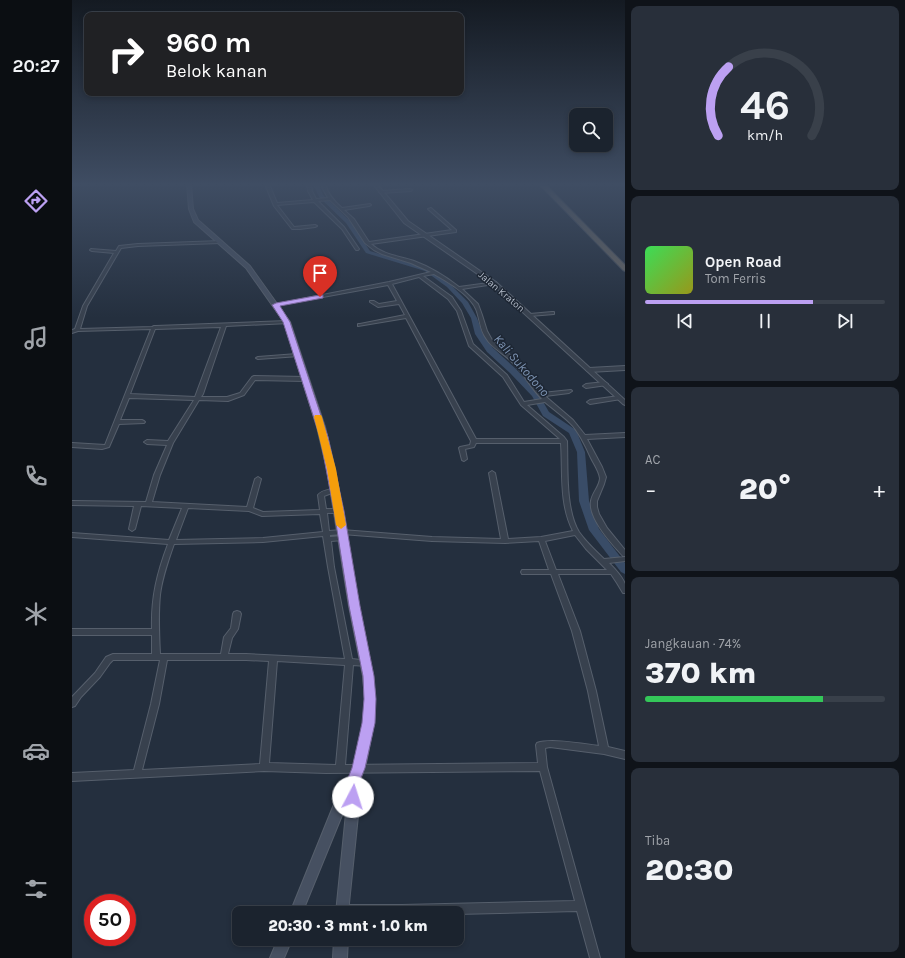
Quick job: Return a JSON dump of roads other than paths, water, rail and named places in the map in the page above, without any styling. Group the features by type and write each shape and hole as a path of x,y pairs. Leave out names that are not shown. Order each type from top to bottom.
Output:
{"highway":[{"path":"586,229 625,269"},
{"path":"591,229 625,263"}],"main road":[{"path":"205,229 248,267 287,322 321,427 335,490 366,663 370,699 369,723 359,768 350,788 343,797 299,906"},
{"path":"343,906 353,806 350,788"},
{"path":"278,958 282,946"},
{"path":"340,958 341,946"}],"street":[{"path":"343,229 357,249"},
{"path":"359,229 368,243 379,252 411,262 434,273 459,288 476,304 489,340 516,363 543,399 572,422 583,437 602,476 602,484 594,502 594,508 615,545 625,558 606,561"},
{"name":"Jalan Kraton","path":"415,229 494,283 623,401"},
{"path":"368,243 422,234 455,231 452,229"},
{"path":"74,331 80,321 85,306 120,247 220,242"},
{"path":"92,250 117,252"},
{"path":"276,305 389,284 434,273"},
{"path":"421,275 456,304 471,345 505,376 525,404 553,428 564,440 568,506 570,518 576,533 606,561 625,591"},
{"path":"459,288 494,283"},
{"path":"389,284 474,441"},
{"path":"372,302 378,306 400,302"},
{"path":"530,315 552,314"},
{"path":"360,325 407,316"},
{"path":"72,321 80,321"},
{"path":"74,331 154,327 224,326 287,322"},
{"path":"148,504 156,475 170,443 198,398 224,326"},
{"path":"72,445 106,447 128,396 154,327"},
{"path":"258,358 297,356"},
{"path":"589,370 625,368"},
{"path":"128,396 222,399 237,397 243,393 255,378 305,380"},
{"path":"586,386 604,384"},
{"path":"525,404 569,391"},
{"path":"590,402 623,401"},
{"path":"117,422 142,422"},
{"path":"583,437 625,435"},
{"path":"474,441 564,440"},
{"path":"464,459 462,448 472,446 474,441"},
{"path":"147,442 170,443"},
{"path":"492,473 505,541"},
{"path":"250,509 258,479"},
{"path":"335,490 324,492 321,495 326,536 349,662 340,769"},
{"path":"72,503 148,504 250,509 262,514 339,511"},
{"path":"132,529 138,504"},
{"path":"137,774 155,704 160,657 156,632 157,593 162,570 171,542 186,506"},
{"path":"72,535 171,542 263,540 342,535 505,541 541,539 576,533"},
{"path":"541,539 576,631 592,691 604,750"},
{"path":"524,572 614,572"},
{"path":"224,656 228,637 234,630 237,614"},
{"path":"72,632 156,632"},
{"path":"72,704 76,696 100,672 110,657 224,656 366,663"},
{"path":"264,768 273,659"},
{"path":"595,958 543,768 540,745 604,750 625,755"},
{"path":"72,777 264,768 543,768"},
{"path":"464,909 581,906"}],"waterway":[{"name":"Kali Sukodono","path":"352,229 368,252 427,270 449,286 465,302 474,318 479,334 490,350 513,371 535,395 546,414 573,432 581,452 584,501 594,530 625,570"}]}
